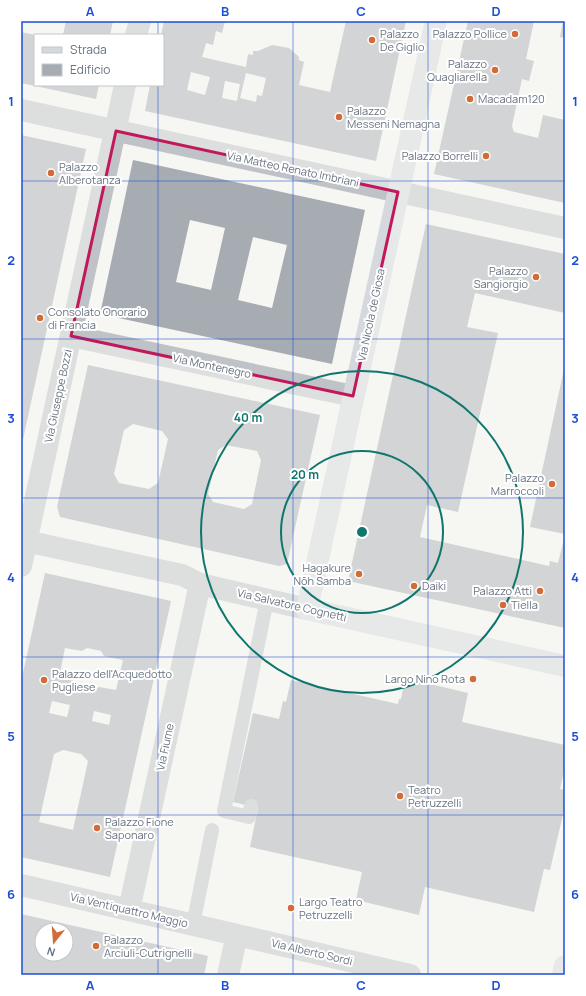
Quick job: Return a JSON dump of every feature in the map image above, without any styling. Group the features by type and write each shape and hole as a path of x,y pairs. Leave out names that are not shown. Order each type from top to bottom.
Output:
{"main road":[{"name":"Via Nicola de Giosa","path":"307,609 436,21"},
{"name":"Via Salvatore Cognetti","path":"307,609 565,666"},
{"path":"563,975 565,966"}],"street":[{"path":"136,34 140,21"},
{"name":"Via Giuseppe Bozzi","path":"21,566 24,541 126,86"},
{"name":"Via Matteo Renato Imbriani","path":"21,110 565,228"},
{"name":"Via Montenegro","path":"71,336 353,396"},
{"name":"Via Salvatore Cognetti","path":"24,541 182,575 200,584 307,609"},
{"name":"Via Fiume","path":"129,910 200,584"},
{"name":"Via Ventiquattro Maggio","path":"21,885 237,935"},
{"path":"228,975 237,935"},
{"name":"Via Alberto Sordi","path":"237,935 410,975"}],"lane":[{"path":"251,806 249,817 224,811 267,600"},
{"path":"193,925 212,830"}],"highlighted area":[{"path":"116,131 398,192 353,396 71,336"}],"building":[{"path":"66,21 113,21 110,34 63,34"},
{"path":"164,21 225,21 222,33 216,31 213,45 206,43 202,57 246,67 248,54 253,55 253,51 258,51 272,45 289,48 299,57 299,60 304,62 299,85 330,92 346,21 406,21 376,161 145,111 150,86 164,86 164,34 161,34","holes":["191,72 210,77 205,95 187,90","246,73 266,78 262,96 257,95 256,102 240,98","225,81 240,84 237,101 222,98"]},
{"path":"468,21 534,21 526,59 534,61 529,81 522,79 512,126 514,132 538,138 543,115 565,120 565,203 434,174"},
{"path":"563,21 565,21 565,38 560,37"},
{"path":"21,32 34,35 34,86 21,83"},
{"path":"35,86 99,86 96,99"},
{"path":"21,135 86,149 22,444 21,444"},
{"path":"133,160 365,210 332,364 100,314","holes":["190,220 225,228 211,290 176,282","253,237 287,245 272,308 238,300"]},
{"path":"426,224 565,254 565,313 475,293 467,327 498,333 458,512 427,505 420,537 549,566 550,561 558,563 565,535 565,628 348,581"},
{"path":"88,365 320,415 287,564 279,566 60,517 57,507","holes":["133,424 162,431 168,439 158,483 149,489 119,483 114,474 124,430","226,445 257,451 261,460 252,504 244,509 213,502 208,494 218,450"]},
{"name":"Palazzo Marroccoli","path":"564,369 565,370 565,534 530,527"},
{"name":"Palazzo dell'Acquedotto Pugliese","path":"45,573 171,601 110,877 21,857 21,682","holes":["65,648 82,651 87,648 101,651 104,656 123,660 116,690 99,687 93,690 78,686 74,681 59,678","52,701 70,705 67,717 49,713","94,711 111,715 109,725 92,721","63,750 81,754 88,761 73,830 39,822 54,754"]},
{"name":"Teatro Petruzzelli","path":"405,678 468,693 462,722 565,745 565,767 560,789 565,790 565,806 550,870 544,869 534,912 425,887 419,915 356,900 362,872 250,847 258,808 233,802 253,713 279,719 283,701 286,702 291,680 398,704 399,699 401,699"},
{"path":"21,914 57,922 34,922 34,962 74,962 74,926 208,956 204,975 21,975"}],"place":[{"name":"Palazzo Pollice","path":"515,34"},
{"name":"Palazzo De Giglio","path":"372,40"},
{"name":"Palazzo Quagliarella","path":"495,70"},
{"name":"Macadam120","path":"470,99"},
{"name":"Palazzo Messeni Nemagna","path":"339,117"},
{"name":"Palazzo Borrelli","path":"486,156"},
{"name":"Palazzo Alberotanza","path":"51,173"},
{"name":"Palazzo Sangiorgio","path":"536,277"},
{"name":"Consolato Onorario di Francia","path":"40,318"},
{"name":"Palazzo Marroccoli","path":"552,484"},
{"name":"Hagakure Nōh Samba","path":"359,574"},
{"name":"Daiki","path":"414,586"},
{"name":"Palazzo Atti","path":"540,591"},
{"name":"Tiella","path":"503,605"},
{"name":"Largo Nino Rota","path":"473,679"},
{"name":"Palazzo dell'Acquedotto Pugliese","path":"44,680"},
{"name":"Teatro Petruzzelli","path":"400,796"},
{"name":"Palazzo Fione Saponaro","path":"97,828"},
{"name":"Largo Teatro Petruzzelli","path":"291,908"},
{"name":"Palazzo Arciuli-Cutrignelli","path":"96,946"}]}
